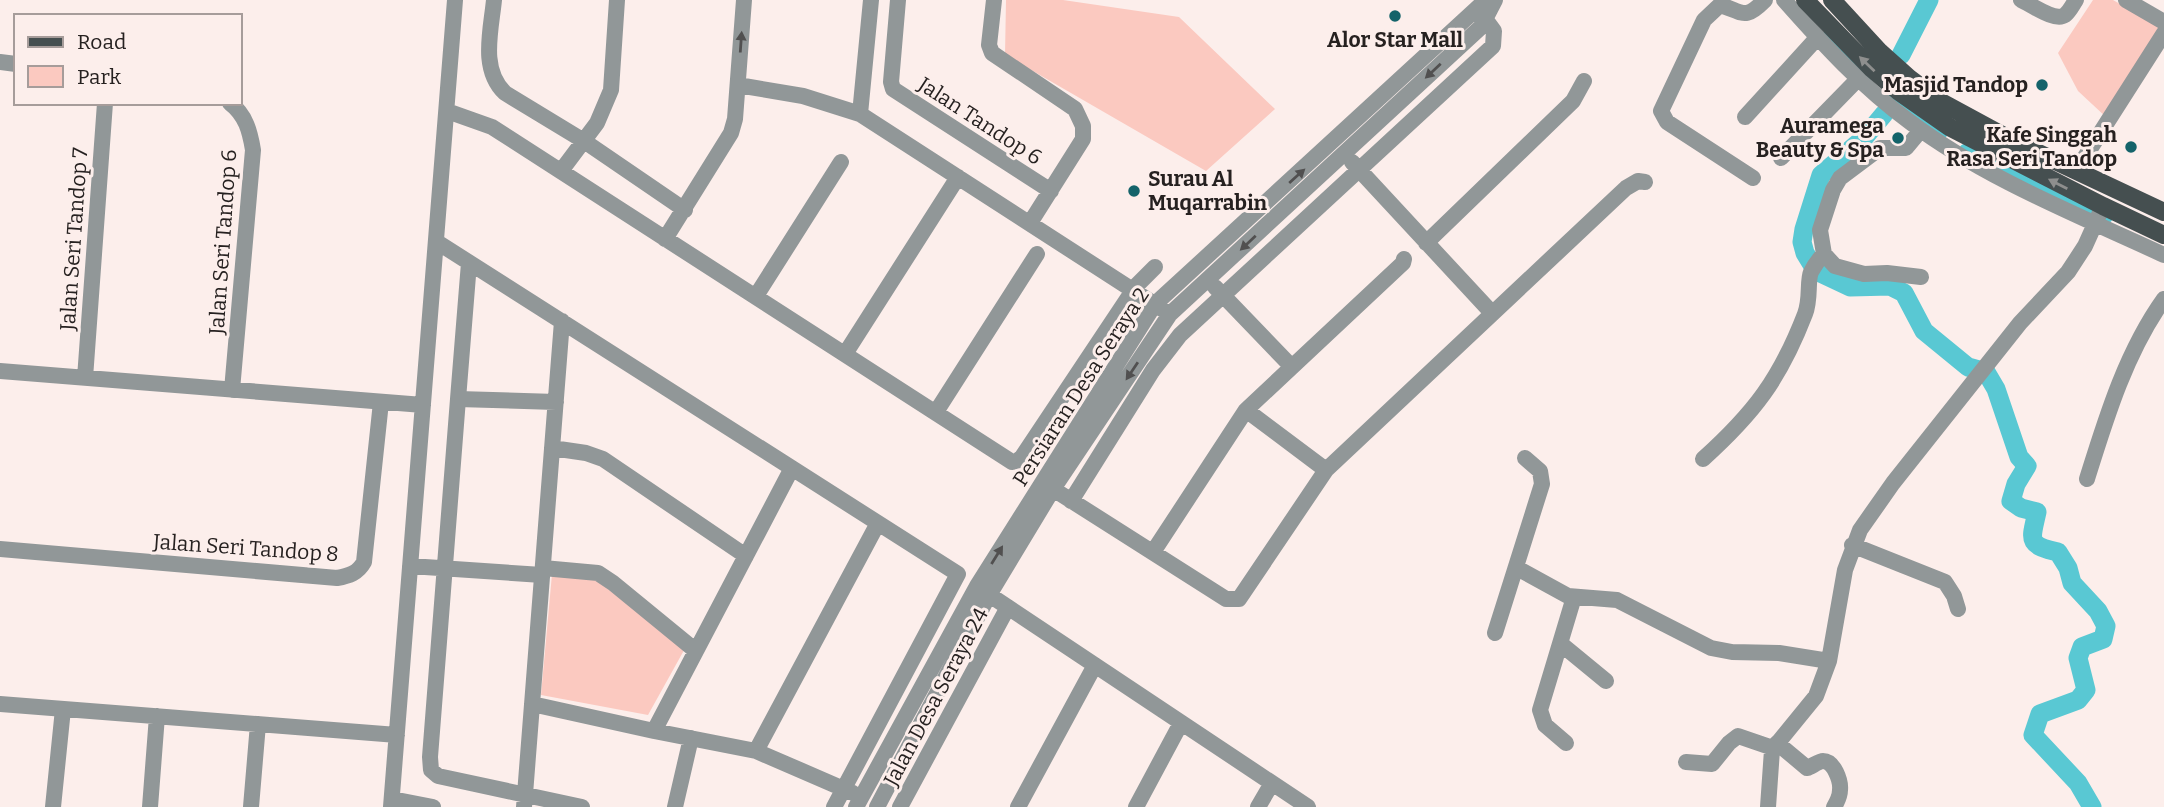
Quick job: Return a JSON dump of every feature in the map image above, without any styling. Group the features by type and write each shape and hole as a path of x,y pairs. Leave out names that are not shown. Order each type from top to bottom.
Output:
{"main road":[{"path":"1805,0 1872,68 1920,108 1969,139 2164,235"},
{"path":"1832,0 1881,52 1941,102 2076,172 2164,212"}],"street":[{"path":"433,807 391,803 455,0"},
{"path":"494,0 489,62 496,85 685,209"},
{"path":"561,171 597,123 611,90 617,0"},
{"path":"665,239 731,133 735,119 744,0"},
{"path":"860,114 871,0"},
{"name":"Jalan Tandop 6","path":"898,0 891,82 897,93 1051,191"},
{"path":"994,0 989,45 992,53 1075,109 1083,126 1083,139 1030,223"},
{"path":"1753,178 1665,121 1661,111 1710,11 1720,5 1743,14 1753,12 1765,0"},
{"path":"1784,0 1858,79 1921,130 1988,172 2164,255"},
{"path":"2021,0 2055,16 2067,13 2076,0"},
{"path":"2126,0 2164,22"},
{"name":"Persiaran Desa Seraya 2","path":"859,802 1155,304 1486,20 1492,1"},
{"name":"Persiaran Desa Seraya 2","path":"877,807 983,591 1170,314 1209,280 1339,148 1492,1"},
{"path":"1071,500 1165,352 1222,294 1493,46 1494,31 1486,20"},
{"path":"2076,172 2164,33"},
{"path":"1745,117 1817,38"},
{"path":"1781,158 1858,79"},
{"path":"864,80 891,82"},
{"path":"1426,243 1556,119 1573,101 1584,81"},
{"path":"738,85 803,96 860,114 1170,314"},
{"name":"Jalan Seri Tandop 7","path":"85,378 105,105"},
{"name":"Jalan Seri Tandop 6","path":"232,390 253,150 244,119 233,105"},
{"path":"447,111 484,123 1012,462 1017,461 1133,289 1155,267"},
{"path":"1921,130 1906,148 1881,148 1840,178 1833,190 1820,230 1823,255 1835,267 1850,272 1921,277"},
{"path":"1339,148 1492,313"},
{"path":"755,296 841,162"},
{"path":"845,354 958,177"},
{"path":"1054,489 1226,599 1239,599 1326,470 1626,188 1638,181 1645,182"},
{"path":"1768,807 1775,746 1816,696 1829,661 1845,570 1852,545 1860,530 1893,483 2020,323 2068,272 2085,246 2103,206"},
{"path":"437,242 958,574 834,807"},
{"path":"936,412 1037,254"},
{"path":"1703,459 1745,419 1777,377 1808,306 1810,274 1823,255"},
{"path":"1153,552 1246,410 1403,263 1404,259"},
{"path":"469,262 443,568 430,758 432,770 438,776 525,801 582,807"},
{"path":"1209,280 1291,366"},
{"path":"2087,479 2115,394 2164,299"},
{"path":"525,801 562,321"},
{"path":"0,371 423,405"},
{"path":"458,399 555,402"},
{"name":"Jalan Seri Tandop 8","path":"0,549 337,578 349,576 364,562 381,402"},
{"path":"1246,410 1326,470"},
{"path":"552,448 586,453 603,459 746,556"},
{"path":"1495,633 1543,477 1535,465 1525,458"},
{"path":"654,731 792,468"},
{"path":"756,751 878,523"},
{"path":"1852,545 1945,582 1958,608"},
{"path":"410,566 598,573 696,651"},
{"path":"1517,568 1559,592 1574,597 1617,600 1701,643 1723,651 1779,653 1829,661"},
{"path":"983,591 1308,807"},
{"path":"1566,743 1545,725 1540,710 1574,597"},
{"name":"Jalan Desa Seraya 24","path":"901,807 1008,607"},
{"path":"1561,644 1606,681"},
{"path":"1018,807 1095,665"},
{"path":"0,704 397,735"},
{"path":"532,704 756,751 844,788 859,802"},
{"path":"53,807 62,709"},
{"path":"150,807 158,716"},
{"path":"1136,807 1181,723"},
{"path":"251,807 258,724"},
{"path":"1686,762 1712,764 1738,736 1775,746 1807,768 1825,761 1833,767 1838,778 1840,792 1834,807"},
{"path":"675,807 691,738"},
{"path":"1258,807 1272,783"}],"green space":[{"path":"1006,0 1063,0 1179,17 1275,109 1206,171 1005,55"},
{"path":"2093,0 2113,0 2164,29 2107,118 2078,91 2058,53"},
{"path":"552,574 597,577 688,643 648,715 541,695"}],"waterway":[{"path":"1901,55 1929,0"},
{"path":"1828,36 1867,76"},
{"path":"1889,94 1941,134"},
{"path":"1884,114 1864,138 1821,175 1804,229 1802,242 1805,253 1816,271 1850,287 1890,286 1904,293 1924,331 1968,367 1986,372 1996,389 2019,457 2027,466 2016,484 2011,501 2021,508 2037,512 2033,540 2040,547 2058,552 2068,568 2072,583 2098,611 2106,626 2103,639 2082,647 2078,658 2086,690 2078,700 2040,714 2033,735 2078,783 2092,807"},
{"path":"1965,150 2107,217"}],"place":[{"name":"Alor Star Mall","path":"1395,16"},
{"name":"Masjid Tandop","path":"2042,85"},
{"name":"Auramega Beauty & Spa","path":"1898,138"},
{"name":"Kafe Singgah Rasa Seri Tandop","path":"2131,147"},
{"name":"Surau Al Muqarrabin","path":"1134,191"}]}
